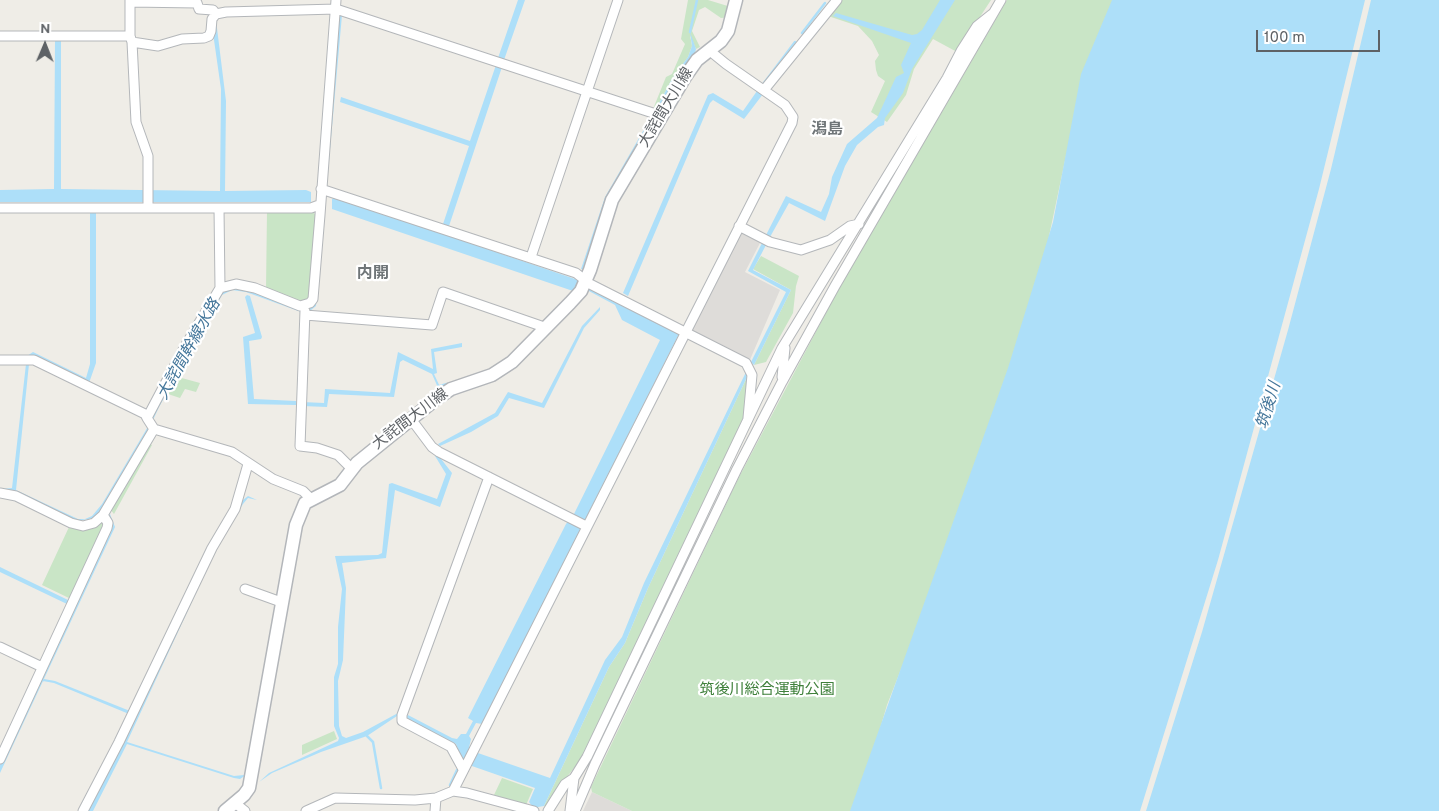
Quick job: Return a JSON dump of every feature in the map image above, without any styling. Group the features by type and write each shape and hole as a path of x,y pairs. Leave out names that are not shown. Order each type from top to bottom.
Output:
{"main road":[{"name":"大詫間大川線","path":"235,808 251,780 281,602 298,515 305,503 340,485 352,469 369,452 451,389 492,375 512,362 570,304 586,280 612,200 689,71 697,60 710,51 728,31 736,0"}],"street":[{"path":"531,257 618,0"},
{"path":"764,90 837,0"},
{"path":"575,811 604,746 750,443 782,382 835,286 1002,0"},
{"path":"148,208 148,156 136,122 130,1 197,3 199,9 213,10 216,14"},
{"path":"338,6 326,189 319,205 313,299 305,311 300,402 300,446 317,448 338,455 352,469"},
{"path":"0,36 131,39 158,46 182,39 209,36 212,19 216,14 338,6 662,116"},
{"path":"548,811 565,784 574,778 587,757 786,343 961,51 977,26 994,13"},
{"path":"453,791 472,750 792,123 793,117 785,105 710,51"},
{"path":"326,189 576,273 586,280 746,363 752,375 748,422 750,443"},
{"path":"0,208 311,208 319,205"},
{"path":"0,493 16,496 72,523 83,526 94,523 105,511 151,423 185,346 220,288 219,208"},
{"path":"739,226 770,242 801,250 830,240 850,226 859,224"},
{"path":"220,288 236,284 256,288 305,311 432,325 443,292 547,328"},
{"path":"782,382 786,343"},
{"path":"0,360 34,360 145,414 151,423 232,452 273,479 303,491 311,499"},
{"path":"410,419 432,447 586,526"},
{"path":"83,811 120,742 212,548 235,509 248,464"},
{"path":"464,767 451,747 402,721 402,715 489,477"},
{"path":"0,759 107,528 108,522 105,511"},
{"path":"245,589 281,602"},
{"path":"0,647 42,667"},
{"path":"570,811 574,778"},
{"path":"306,811 336,798 382,800 436,798 453,791 530,810"},
{"path":"435,811 436,798"}],"shaded area":[{"path":"740,229 761,241 745,272 780,290 749,362 689,331"},
{"path":"592,792 632,811 583,811"}],"green space":[{"path":"688,0 708,0 731,7 730,17 721,18 705,7 699,10 692,31 700,47 696,49 690,35 692,46 688,57 672,79 656,109 653,109 666,77 672,74 685,44 681,39"},
{"path":"842,0 991,0 957,52 933,39 914,69 906,95 887,122 871,112 885,81 878,76 876,70 875,61 879,55 872,41 858,26 828,16"},
{"name":"筑後川総合運動公園","path":"1007,0 1136,0 1066,156 1034,307 887,705 856,811 632,811 592,792 591,787 738,479 838,290"},
{"path":"267,211 312,211 317,216 307,303 301,303 266,289"},
{"path":"761,256 799,276 793,313 766,362 754,365 791,290 753,269"},
{"path":"178,377 200,383 196,392 185,389 180,398 168,394"},
{"path":"747,377 744,420 583,757 562,783 549,806 544,806 609,667 625,643 648,588"},
{"path":"147,442 152,445 114,514 110,509"},
{"path":"102,520 104,526 71,599 42,585 69,527"},
{"path":"334,731 337,739 302,755 302,745"},
{"path":"502,778 533,789 526,805 494,795"}],"water":[{"path":"518,0 525,0 504,60 498,58"},
{"path":"940,0 955,0 912,69 903,93 885,118 884,125 878,127 857,145 845,166 825,221 789,203 770,237 766,235 786,196 821,212 829,194 832,177 847,144 877,118 896,77 904,73 901,65 911,43 833,16 836,13 912,35 922,30"},
{"name":"筑後川","path":"1112,0 1439,0 1439,811 850,811 1008,368 1053,222 1081,74"},
{"name":"大詫間幹線水路","path":"338,15 342,15 316,306 310,311 301,312 246,292 232,290 222,295 159,407 148,431 104,507 94,518 76,521 1,489 12,488 26,364 29,364 16,490 78,519 85,519 92,516 102,504 146,430 187,349 223,290 239,288 308,309 311,307"},
{"path":"216,20 226,101 225,191 306,190 311,192 311,202 0,202 0,190 54,189 55,41 61,41 61,189 220,191 221,89 213,33"},
{"path":"690,32 696,49 695,53 660,109 656,109 672,79 688,57 692,46"},
{"path":"496,65 502,67 449,226 443,224 469,146 340,102 341,97 470,141"},
{"path":"757,91 763,94 744,119 713,100 710,103 628,296 623,293 708,95 713,93 743,111"},
{"path":"650,119 653,122 584,270 581,269 605,197"},
{"path":"335,197 578,280 578,284 573,291 332,209 332,199"},
{"path":"90,211 96,211 96,363 89,383 27,356 33,352 86,378 90,364"},
{"path":"762,243 766,245 753,270 791,290 754,365 751,362 786,292 748,271"},
{"path":"589,287 679,334 482,724 476,723 469,736 471,739 468,752 475,752 550,778 605,660 622,637 644,583 746,372 747,377 648,588 625,643 609,667 544,806 538,807 536,811 529,802 535,788 469,765 470,762 461,758 456,744 406,718 408,715 452,738 457,739 461,734 466,734 473,721 468,718 566,524 573,516 660,340 622,320 615,305 587,290"},
{"path":"247,295 250,296 262,337 261,339 249,341 254,399 296,401 296,405 248,404 243,337 255,333 245,297"},
{"path":"600,307 600,310 584,328 544,408 509,398 498,416 471,432 440,446 438,444 495,413 508,392 542,403 582,326"},
{"path":"462,343 462,347 434,352 437,373 434,374 441,389 439,390 432,374 403,360 400,362 394,397 329,394 327,407 302,406 302,402 324,403 325,389 390,393 398,352 433,369 431,349"},
{"path":"438,455 452,473 440,507 395,490 386,558 342,563 346,588 343,660 338,681 339,726 342,736 346,738 363,732 398,713 397,716 367,736 321,752 272,773 259,782 269,773 338,741 339,738 334,726 334,677 338,664 338,627 342,589 335,556 378,555 382,553 389,484 392,483 437,499 446,474 435,456"},
{"path":"248,496 257,500 248,498 243,504 215,552 127,742 234,776 244,775 246,769 246,775 240,779 234,778 127,744 93,811 87,811 122,746 214,550 243,500"},
{"path":"110,514 115,527 0,773 0,765 113,526 108,516"},
{"path":"0,567 68,600 67,604 0,572"},
{"path":"44,679 55,681 130,711 129,714 54,683 43,681"}],"pier":[{"path":"1365,0 1371,0 1331,169 1288,330 1202,632 1146,811 1140,811 1218,560 1319,189"}],"waterway":[{"path":"690,32 697,0"},
{"path":"802,33 825,3"},
{"path":"764,83 795,42"},
{"path":"440,386 447,384"},
{"path":"367,736 373,742 381,788"},
{"path":"450,785 457,770"}],"district":[{"name":"潟島","path":"827,131"},
{"name":"内開","path":"373,275"}]}
